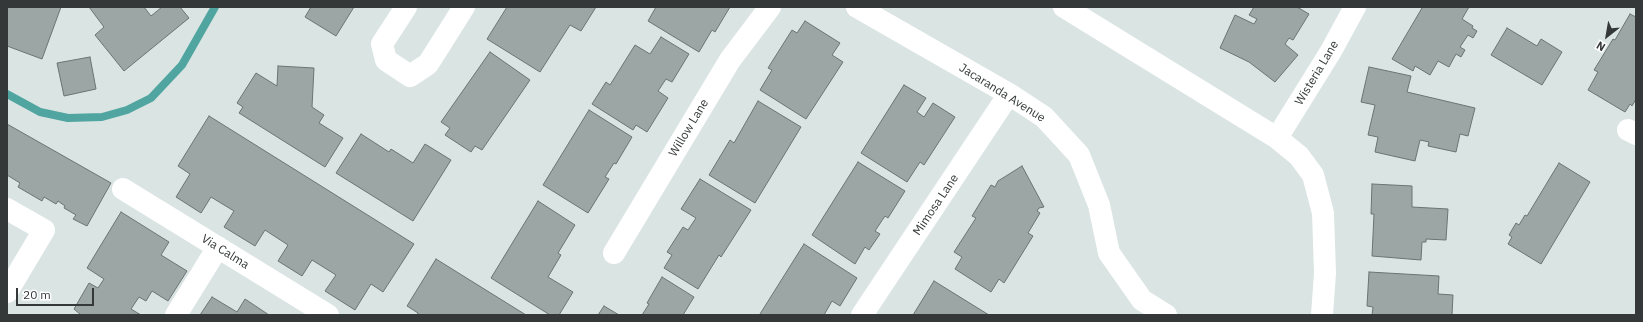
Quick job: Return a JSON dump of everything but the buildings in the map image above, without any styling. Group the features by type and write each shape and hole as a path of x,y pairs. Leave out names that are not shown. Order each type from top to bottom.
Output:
{"street":[{"path":"406,7 382,44 386,60 410,76 428,64 464,7"},
{"name":"Willow Lane","path":"614,253 730,60 770,7"},
{"name":"Jacaranda Avenue","path":"857,7 1009,94 1044,117 1079,155 1099,205 1109,253 1142,300 1166,315"},
{"path":"1064,7 1277,138 1299,156 1313,175 1323,213 1325,273 1322,315"},
{"name":"Wisteria Lane","path":"1277,138 1331,52 1355,7"},
{"name":"Mimosa Lane","path":"862,315 1009,94"},
{"name":"Via Calma","path":"124,189 328,315"},
{"path":"7,209 44,230 7,292"},
{"path":"176,315 218,247"}],"waterway":[{"path":"7,94 40,112 68,118 102,117 127,110 151,98 182,65 215,7"}]}
